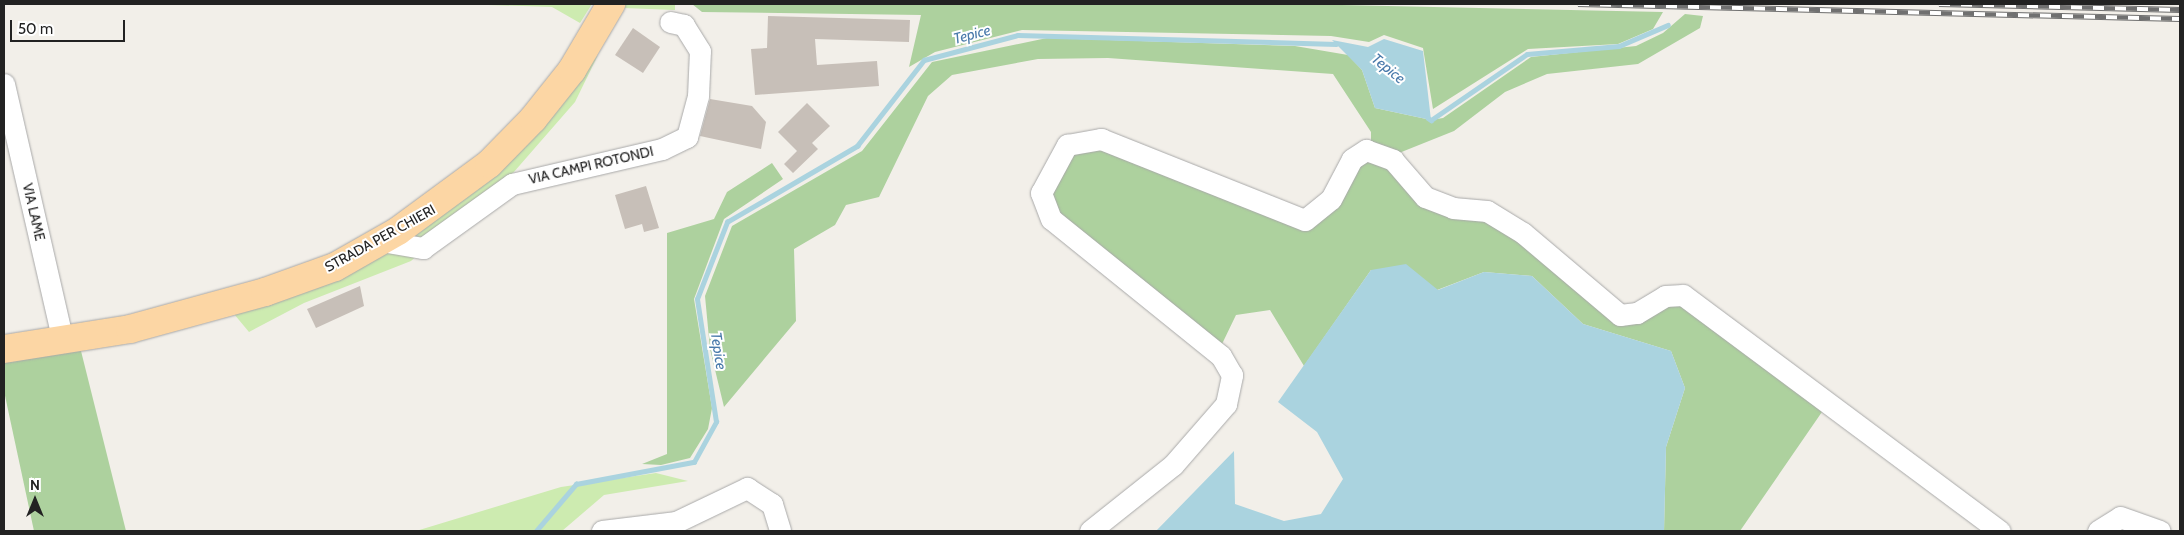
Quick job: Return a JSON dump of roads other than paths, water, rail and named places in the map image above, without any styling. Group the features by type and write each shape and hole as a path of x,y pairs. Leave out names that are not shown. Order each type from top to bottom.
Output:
{"main road":[{"name":"STRADA PER CHIERI","path":"4,349 63,341 140,326 266,292 335,267 381,241 441,204 533,119 572,70 611,4"}],"street":[{"name":"VIA CAMPI ROTONDI","path":"381,241 423,248 512,184 662,149 688,137 698,96 700,51 684,25 670,22"},
{"name":"VIA LAME","path":"4,84 63,341"},
{"path":"1090,531 1173,465 1226,404 1232,375 1221,356 1051,219 1041,193 1068,145 1101,139 1305,220 1331,199 1352,159 1366,150 1393,160 1425,197 1453,208 1494,215 1523,233 1620,315 1637,313 1665,296 1683,295 2000,531"},
{"path":"602,531 676,522 748,488 772,504 780,531"},
{"path":"2098,531 2120,517 2160,531"}],"water":[{"path":"1384,39 1423,51 1431,120 1375,108 1362,70 1332,40 1368,47"},
{"path":"1406,264 1438,290 1484,272 1532,276 1583,324 1671,351 1685,388 1666,447 1664,531 1156,531 1234,451 1235,504 1284,521 1321,514 1343,479 1317,432 1278,402 1371,270"}],"waterway":[{"name":"Tepice","path":"1428,118 1431,120 1527,54 1619,46 1668,25"},
{"name":"Tepice","path":"536,531 576,484 694,462 716,422 697,299 727,222 857,146 924,60 1018,35 1336,44"}],"railway":[{"path":"1578,4 2180,19"},
{"path":"1939,4 2180,10"}]}
